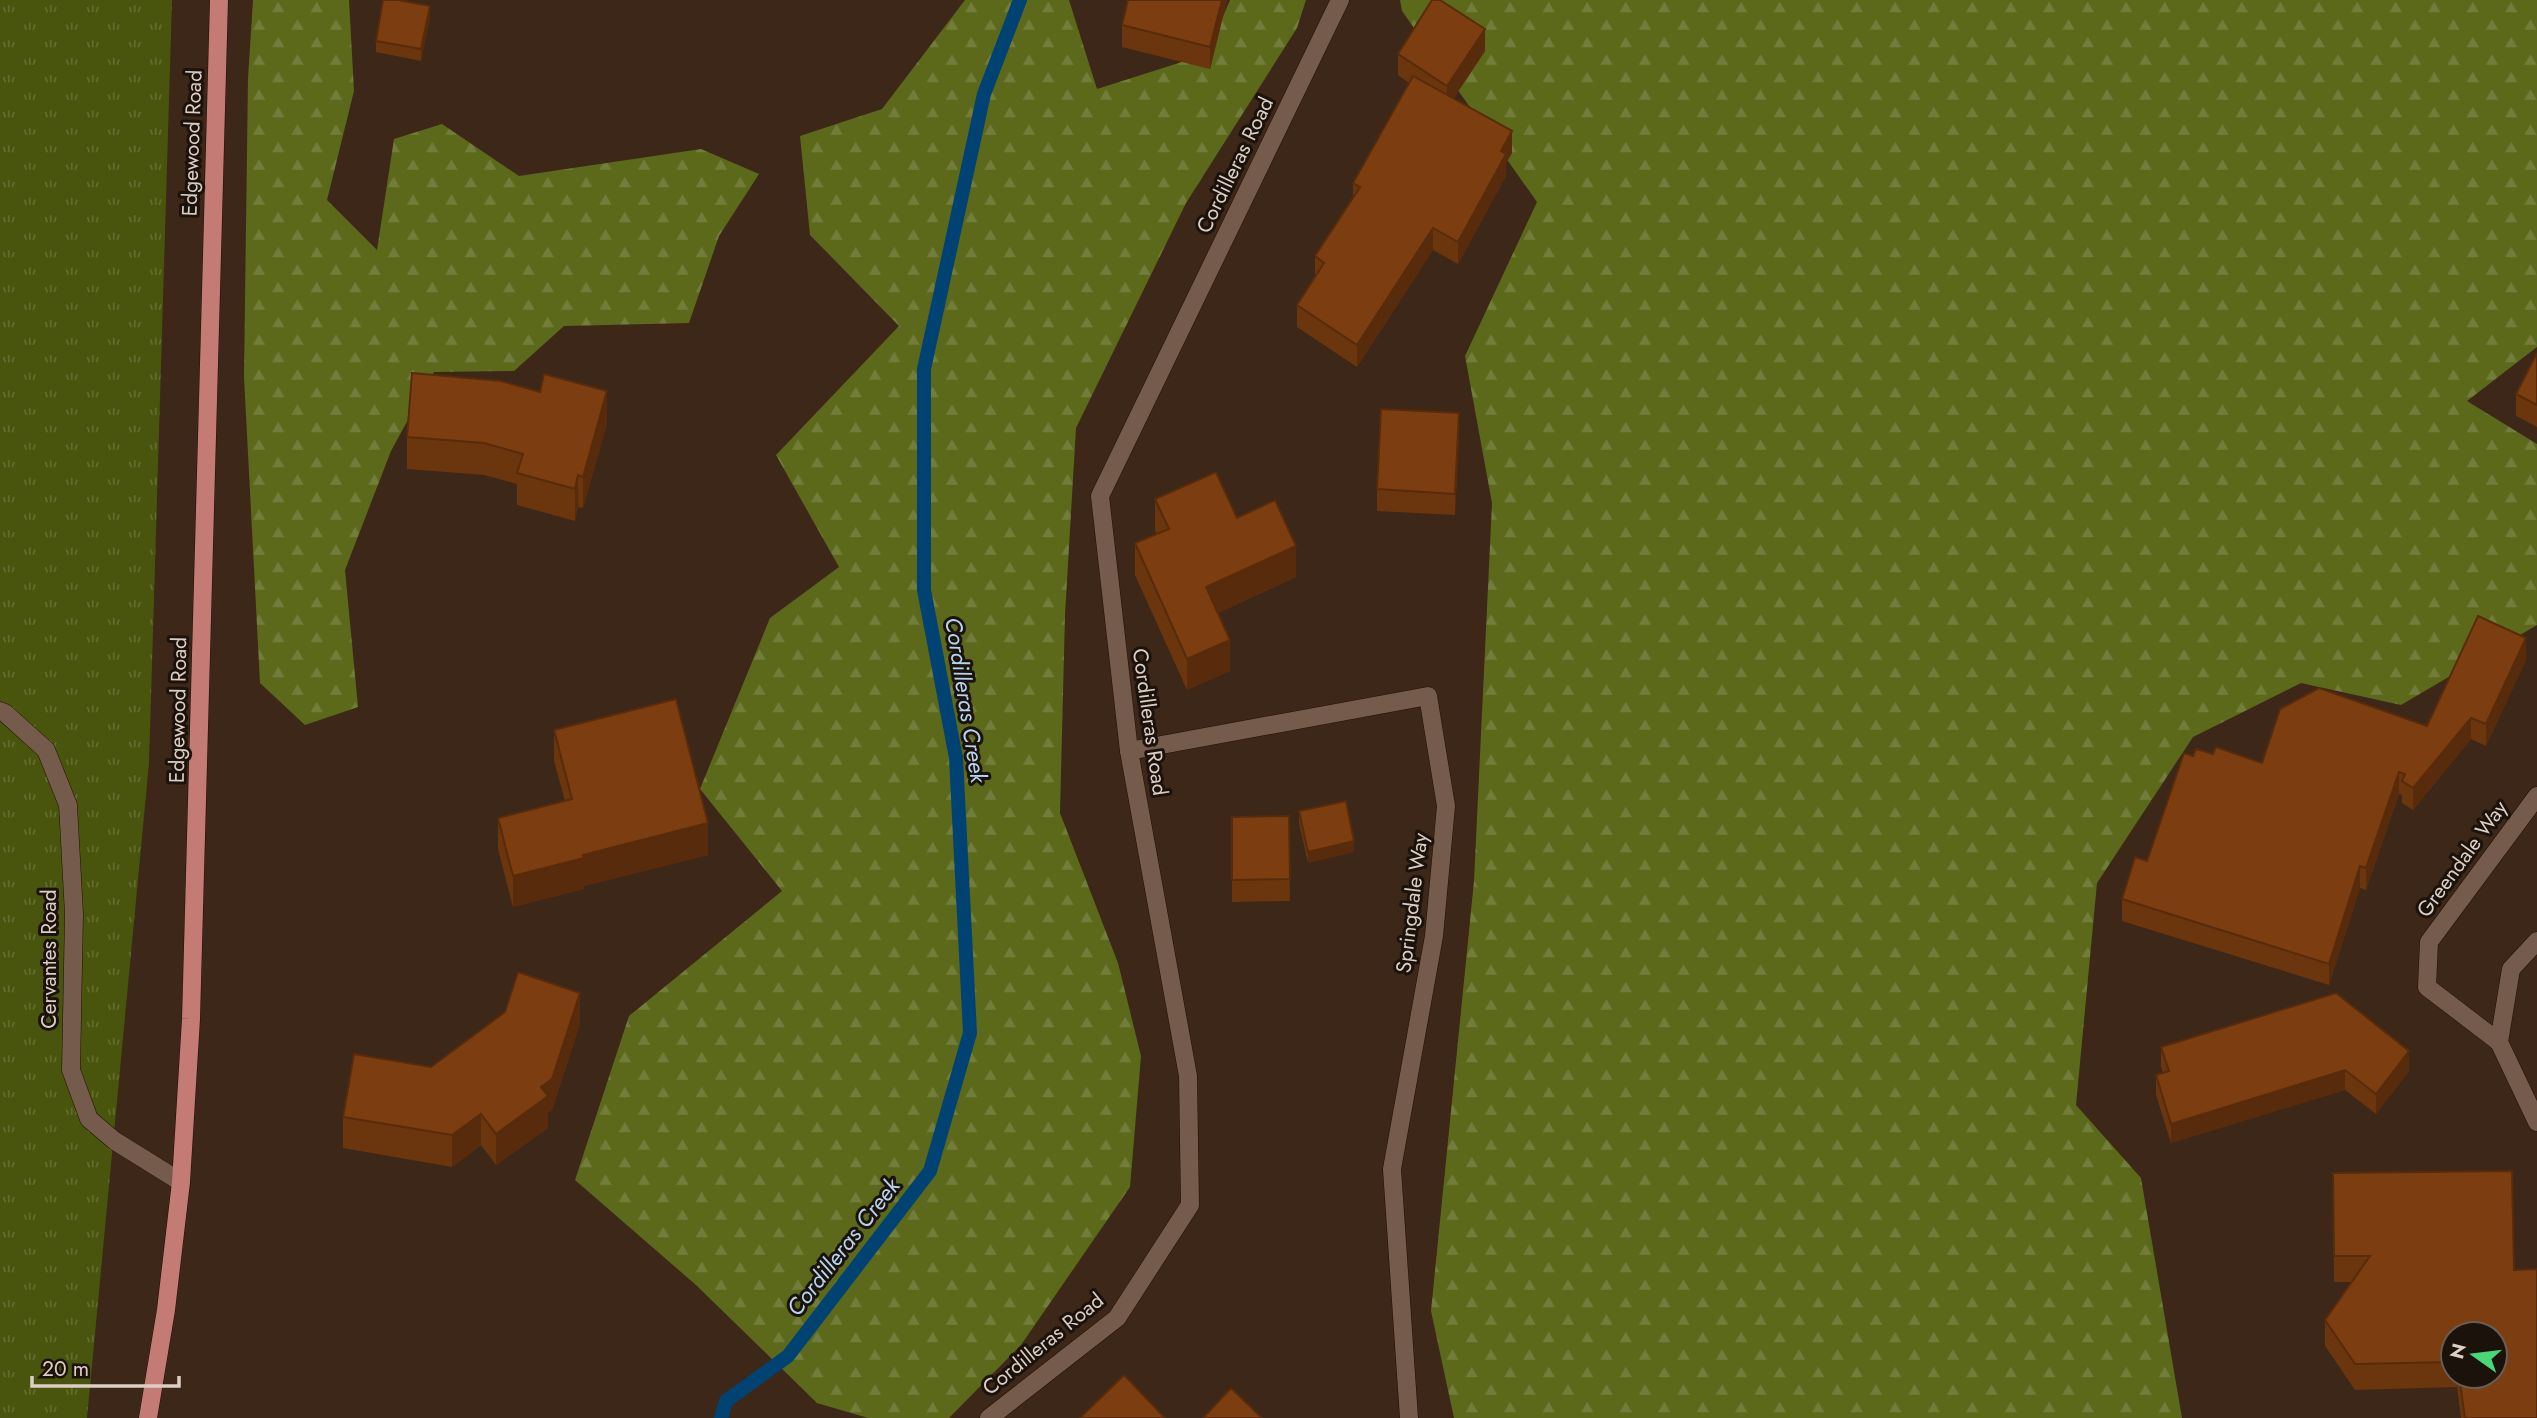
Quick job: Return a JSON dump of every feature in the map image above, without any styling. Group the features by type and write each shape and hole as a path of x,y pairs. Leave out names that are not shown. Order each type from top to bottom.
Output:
{"main road":[{"name":"Edgewood Road","path":"148,1418 166,1310 181,1182 191,1019 198,842 219,0"}],"street":[{"name":"Cordilleras Road","path":"989,1418 1117,1318 1189,1205 1188,1076 1129,751 1100,496 1340,0"},
{"name":"Springdale Way","path":"1129,751 1428,696 1446,806 1434,936 1392,1169 1409,1418"},
{"name":"Cervantes Road","path":"0,711 46,750 68,804 74,914 71,1070 89,1119 115,1141 181,1182"},
{"name":"Greendale Way","path":"2499,1042 2427,987 2430,942 2537,796"},
{"path":"2537,941 2511,969 2499,1042 2537,1122"}],"green space":[{"path":"0,0 172,0 149,763 87,1418 0,1418"},
{"path":"253,0 349,0 354,91 327,200 377,250 394,139 442,124 519,176 701,149 759,174 719,236 689,323 564,326 514,371 434,372 391,451 345,570 358,707 305,725 260,683 244,377 248,79"},
{"path":"965,0 1069,0 1097,89 1207,54 1230,0 1306,0 1297,28 1186,203 1076,428 1065,615 1060,813 1118,963 1141,1056 1130,1187 1021,1345 949,1418 868,1418 817,1403 696,1285 575,1180 629,1016 782,891 700,789 770,618 839,567 776,455 899,326 810,235 800,136 882,109"},
{"path":"1400,0 2537,0 2537,347 2467,401 2537,444 2537,625 2401,705 2301,683 2193,737 2097,883 2076,1105 2141,1178 2182,1418 1454,1418 1431,1311 1474,881 1492,503 1465,356 1537,202 1402,11"}],"building":[{"path":"383,0 430,6 421,49 376,41"},
{"path":"1128,0 1222,0 1210,47 1122,25"},
{"path":"1432,0 1440,0 1485,29 1447,86 1398,54"},
{"path":"1413,76 1512,131 1501,151 1506,154 1458,242 1433,228 1357,345 1297,305 1324,263 1315,256 1360,187 1353,183"},
{"path":"2537,353 2537,405 2516,394"},
{"path":"412,373 501,381 540,392 544,374 607,391 583,477 578,475 575,489 517,473 523,454 484,443 407,437"},
{"path":"1381,409 1459,413 1455,494 1377,489"},
{"path":"1216,472 1237,518 1275,500 1296,546 1206,587 1230,640 1187,659 1135,543 1169,529 1155,499"},
{"path":"2478,616 2526,638 2486,724 2471,718 2413,788 2402,781 2405,774 2399,772 2366,868 2360,866 2329,964 2122,899 2135,857 2147,861 2184,753 2193,756 2196,749 2213,754 2216,747 2262,763 2280,709 2319,688 2427,726"},
{"path":"676,699 708,823 513,876 498,818 572,799 554,730"},
{"path":"1346,801 1354,841 1308,852 1299,811"},
{"path":"1289,816 1290,879 1232,880 1232,817"},
{"path":"518,972 580,993 552,1079 541,1087 548,1096 496,1134 481,1114 452,1135 343,1117 354,1054 431,1067 505,1012"},
{"path":"2336,993 2409,1051 2376,1094 2345,1070 2171,1124 2156,1075 2169,1071 2161,1047"},
{"path":"2512,1171 2514,1270 2537,1269 2537,1418 2465,1418 2461,1390 2509,1390 2509,1320 2439,1320 2439,1362 2355,1364 2325,1320 2370,1256 2334,1256 2333,1173"},
{"path":"1124,1375 1165,1418 1080,1418"},
{"path":"1231,1388 1262,1418 1203,1418"}],"waterway":[{"name":"Cordilleras Creek","path":"721,1418 726,1401 788,1356 930,1171 970,1033 956,758 924,590 924,369 984,94 1020,0"}]}
